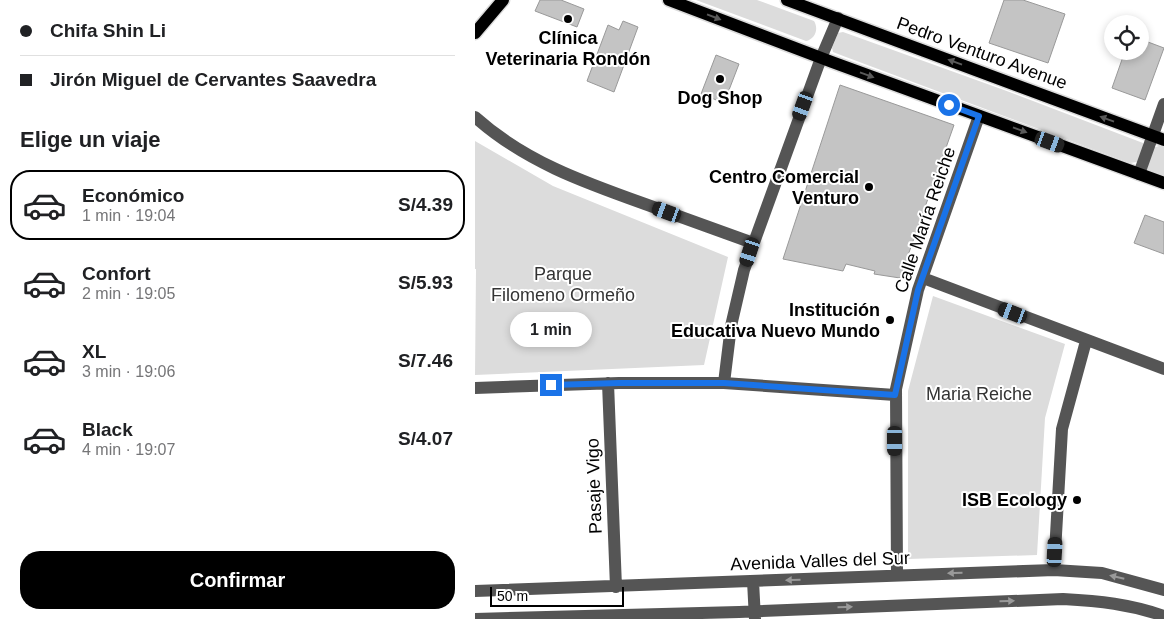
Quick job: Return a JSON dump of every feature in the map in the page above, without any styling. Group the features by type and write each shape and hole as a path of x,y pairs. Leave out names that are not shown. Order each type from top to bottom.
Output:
{"main road":[{"path":"475,33 503,0"},
{"path":"669,0 821,58 1164,183"},
{"name":"Pedro Venturo Avenue","path":"787,0 1158,138"}],"street":[{"path":"724,383 735,310 744,270 821,58 838,18"},
{"path":"1139,174 1158,138 1164,104"},
{"name":"Calle María Reiche","path":"897,575 895,395 912,313 979,116"},
{"path":"475,117 494,134 523,153 568,176 753,243"},
{"path":"923,278 1164,369"},
{"path":"1054,570 1062,430 1086,341"},
{"path":"475,388 607,383 724,383 895,395"},
{"name":"Pasaje Vigo","path":"607,383 616,587"},
{"name":"Avenida Valles del Sur","path":"475,591 1054,570 1102,573 1164,590"},
{"path":"753,581 755,615"},
{"path":"475,619 755,615 1063,599 1127,605 1164,616"}],"green space":[{"path":"696,0 757,0 814,21 816,30 814,36 806,41"},
{"path":"843,32 1143,143 1145,151 1137,162 1130,163 833,52 832,48 838,33"},
{"name":"Parque Filomeno Ormeño","path":"475,141 553,186 728,257 704,365 475,375"},
{"path":"1164,146 1164,178 1151,173 1147,169 1152,148"},
{"name":"Maria Reiche","path":"933,296 1065,344 1045,418 1037,555 908,559 908,391"}],"building":[{"name":"Clínica Veterinaria Rondón","path":"540,0 561,0 584,9 577,27 535,11"},
{"path":"1004,0 1023,0 1065,14 1048,63 989,43"},
{"path":"623,21 638,27 614,92 587,81 608,25 619,30"},
{"path":"1149,42 1164,48 1145,100 1112,88 1122,60 1149,60"},
{"name":"Dog Shop","path":"716,55 739,64 724,103 701,94"},
{"name":"Centro Comercial Venturo","path":"840,85 954,125 900,278 874,274 875,271 846,264 843,271 783,259"},
{"path":"1145,215 1164,222 1164,254 1134,243"}],"place":[{"name":"Clínica Veterinaria Rondón","path":"568,19"},
{"name":"Dog Shop","path":"720,79"},
{"name":"Centro Comercial Venturo","path":"869,187"},
{"name":"Institución Educativa Nuevo Mundo","path":"890,320"},
{"name":"ISB Ecology","path":"1077,500"}],"route":[{"path":"551,385 724,383 895,395 918,290 979,116 949,105"}]}
